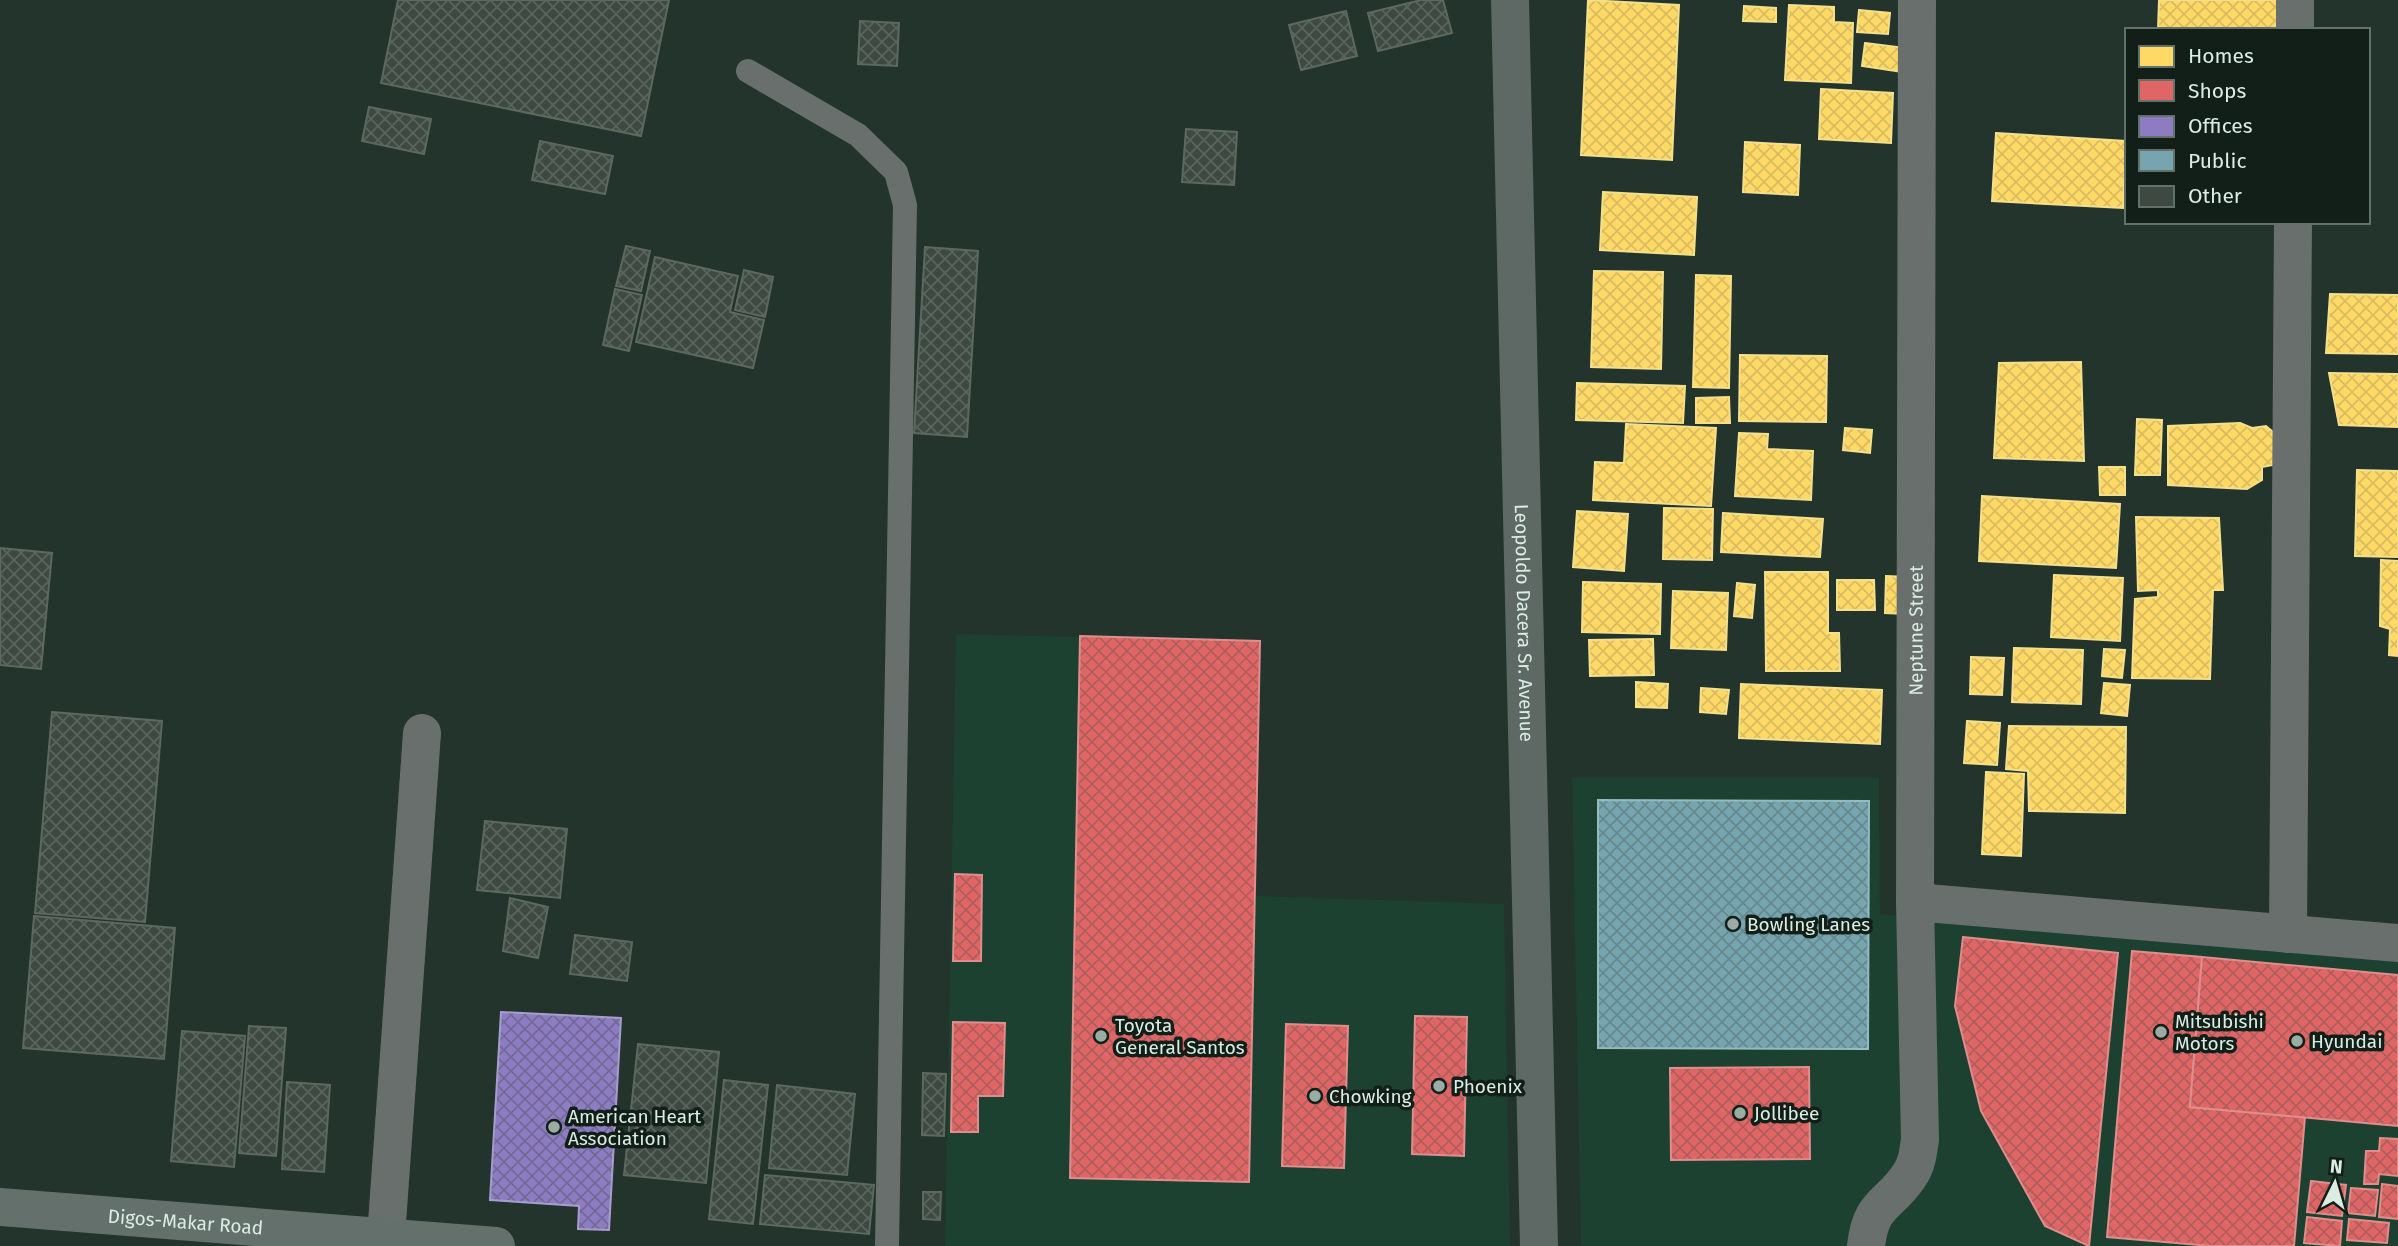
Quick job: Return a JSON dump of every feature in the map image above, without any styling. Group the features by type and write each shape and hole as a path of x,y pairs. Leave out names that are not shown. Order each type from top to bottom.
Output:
{"main road":[{"name":"Leopoldo Dacera Sr. Avenue","path":"1510,0 1539,1246"},
{"name":"Digos-Makar Road","path":"0,1208 496,1246"}],"street":[{"name":"Neptune Street","path":"1866,1246 1875,1212 1908,1178 1917,1160 1920,1139 1915,902 1917,0"},
{"path":"2295,0 2295,28"},
{"path":"2288,934 2293,224"},
{"path":"386,1237 422,733"},
{"path":"1915,902 2398,943"}],"lane":[{"path":"748,71 858,135 896,173 905,205 887,1246"}],"shaded area":[{"name":"Toyota General Santos","path":"956,634 1260,641 1255,896 1504,904 1510,1246 945,1246"},
{"path":"1572,778 1879,778 1880,914 2398,958 2398,1246 1581,1246"}],"building: Homes":[{"path":"1588,0 1679,5 1672,160 1581,155"},
{"path":"2159,0 2279,0 2276,28 2158,28"},
{"path":"1789,5 1834,7 1834,22 1853,23 1851,83 1785,80"},
{"path":"1744,6 1776,8 1776,22 1743,21"},
{"path":"1859,10 1890,13 1888,34 1857,32"},
{"path":"1865,43 1906,48 1903,72 1862,66"},
{"path":"1821,89 1893,93 1891,143 1819,139"},
{"path":"1996,133 2125,141 2123,208 1992,201"},
{"path":"1745,142 1800,145 1798,195 1743,192"},
{"path":"1603,192 1697,197 1694,255 1600,250"},
{"path":"1594,271 1663,272 1661,369 1591,367"},
{"path":"1696,275 1731,276 1729,388 1693,387"},
{"path":"2330,294 2398,295 2398,354 2326,353"},
{"path":"1740,355 1827,356 1826,422 1739,421"},
{"path":"2081,362 2084,461 1994,458 1999,363"},
{"path":"2329,373 2398,374 2398,427 2339,425"},
{"path":"1577,383 1685,386 1683,423 1576,420"},
{"path":"1729,397 1730,423 1696,423 1696,398"},
{"path":"2137,419 2162,420 2160,475 2135,475"},
{"path":"2240,423 2252,428 2266,426 2279,437 2278,464 2262,467 2262,480 2247,489 2168,485 2168,426"},
{"path":"1626,424 1716,428 1711,506 1593,500 1595,462 1624,463"},
{"path":"1845,428 1872,430 1870,453 1843,450"},
{"path":"1739,433 1768,434 1767,449 1813,451 1811,500 1735,496"},
{"path":"2099,467 2125,467 2125,495 2100,495"},
{"path":"2357,470 2398,471 2398,557 2355,556"},
{"path":"1982,496 2120,504 2116,568 1979,561"},
{"path":"1664,508 1713,509 1712,560 1663,559"},
{"path":"1577,511 1628,514 1624,571 1573,567"},
{"path":"1723,513 1823,519 1820,557 1721,552"},
{"path":"2136,517 2219,518 2223,590 2213,590 2210,679 2132,678 2135,599 2158,597 2158,590 2138,591"},
{"path":"2381,560 2398,561 2398,656 2389,655 2390,629 2380,626"},
{"path":"1765,572 1828,572 1828,633 1839,633 1840,671 1766,671"},
{"path":"2054,575 2123,578 2120,641 2051,637"},
{"path":"1886,576 1907,577 1906,614 1885,613"},
{"path":"1837,580 1874,580 1875,610 1837,610"},
{"path":"1583,582 1661,584 1660,634 1582,632"},
{"path":"1737,583 1755,585 1752,618 1734,616"},
{"path":"1673,591 1728,593 1726,650 1671,648"},
{"path":"1653,639 1654,675 1590,676 1589,640"},
{"path":"2014,648 2083,650 2081,704 2012,702"},
{"path":"2104,649 2125,650 2122,678 2102,676"},
{"path":"1971,657 2004,658 2002,695 1970,694"},
{"path":"1636,682 1668,684 1667,708 1636,707"},
{"path":"2104,683 2130,685 2127,716 2101,713"},
{"path":"1741,684 1882,690 1880,744 1739,738"},
{"path":"1701,688 1729,690 1726,714 1700,712"},
{"path":"1967,721 2000,723 1997,765 1964,763"},
{"path":"2009,726 2126,727 2125,813 2029,811 2028,771 2006,769"},
{"path":"1986,772 2024,774 2021,856 1982,854"}],"building: Shops":[{"path":"1080,636 1260,641 1249,1182 1070,1178"},
{"path":"955,874 982,875 981,961 953,961"},
{"path":"1963,937 2118,953 2089,1246 2045,1226 1981,1111 1955,1006"},
{"name":"Mitsubishi Motors","path":"2132,951 2202,957 2190,1107 2305,1117 2294,1246 2211,1246 2107,1237"},
{"name":"Hyundai","path":"2202,957 2398,975 2398,1126 2190,1107"},
{"name":"Phoenix","path":"1415,1016 1467,1017 1464,1156 1412,1154"},
{"path":"953,1022 1005,1023 1003,1096 978,1096 978,1132 951,1132"},
{"name":"Chowking","path":"1286,1024 1348,1026 1344,1168 1282,1166"},
{"name":"Jollibee","path":"1809,1067 1810,1159 1671,1160 1670,1068"},
{"path":"2380,1138 2398,1139 2398,1176 2379,1174 2378,1184 2364,1184 2366,1151 2379,1151"},
{"path":"2311,1181 2346,1185 2342,1216 2307,1212"},
{"path":"2382,1184 2398,1186 2398,1219 2379,1217"},
{"path":"2351,1188 2378,1190 2375,1216 2348,1213"},
{"path":"2307,1217 2342,1221 2340,1246 2304,1243"},
{"path":"2349,1219 2389,1223 2387,1243 2347,1240"}],"building: Offices":[{"path":"501,1012 621,1018 609,1230 578,1229 579,1206 490,1200"}],"building: Public":[{"path":"1598,800 1869,801 1868,1049 1598,1048"}],"building: Other":[{"path":"398,0 669,0 641,136 381,83"},
{"path":"1421,0 1443,0 1452,33 1378,51 1368,13"},
{"path":"1346,11 1357,56 1301,70 1289,25"},
{"path":"860,21 899,23 897,66 858,64"},
{"path":"369,107 431,119 424,154 362,141"},
{"path":"1186,129 1237,132 1234,185 1182,182"},
{"path":"540,141 613,156 605,194 532,180"},
{"path":"626,246 650,251 641,291 616,286"},
{"path":"925,247 978,251 967,437 914,433"},
{"path":"655,257 738,276 730,312 764,320 753,368 636,342"},
{"path":"744,270 773,277 765,317 735,310"},
{"path":"615,289 642,295 629,351 603,345"},
{"path":"0,548 52,553 41,669 0,665"},
{"path":"52,712 162,721 145,922 35,913"},
{"path":"485,821 567,829 560,898 477,890"},
{"path":"510,898 548,907 538,958 503,951"},
{"path":"34,916 175,928 164,1059 23,1048"},
{"path":"575,935 632,942 627,981 570,974"},
{"path":"249,1026 286,1028 276,1156 239,1153"},
{"path":"182,1031 245,1036 234,1167 171,1161"},
{"path":"638,1044 719,1052 706,1183 624,1175"},
{"path":"923,1073 946,1074 944,1136 922,1135"},
{"path":"724,1080 768,1085 753,1224 709,1219"},
{"path":"287,1082 330,1085 324,1172 282,1169"},
{"path":"777,1085 855,1094 847,1175 769,1168"},
{"path":"765,1175 874,1185 869,1234 760,1224"},
{"path":"923,1192 941,1192 940,1220 923,1219"}],"place":[{"name":"Bowling Lanes","path":"1733,924"},
{"name":"Mitsubishi Motors","path":"2161,1032"},
{"name":"Toyota General Santos","path":"1101,1036"},
{"name":"Hyundai","path":"2297,1041"},
{"name":"Phoenix","path":"1439,1086"},
{"name":"Chowking","path":"1315,1096"},
{"name":"Jollibee","path":"1740,1113"},
{"name":"American Heart Association","path":"554,1127"}]}
